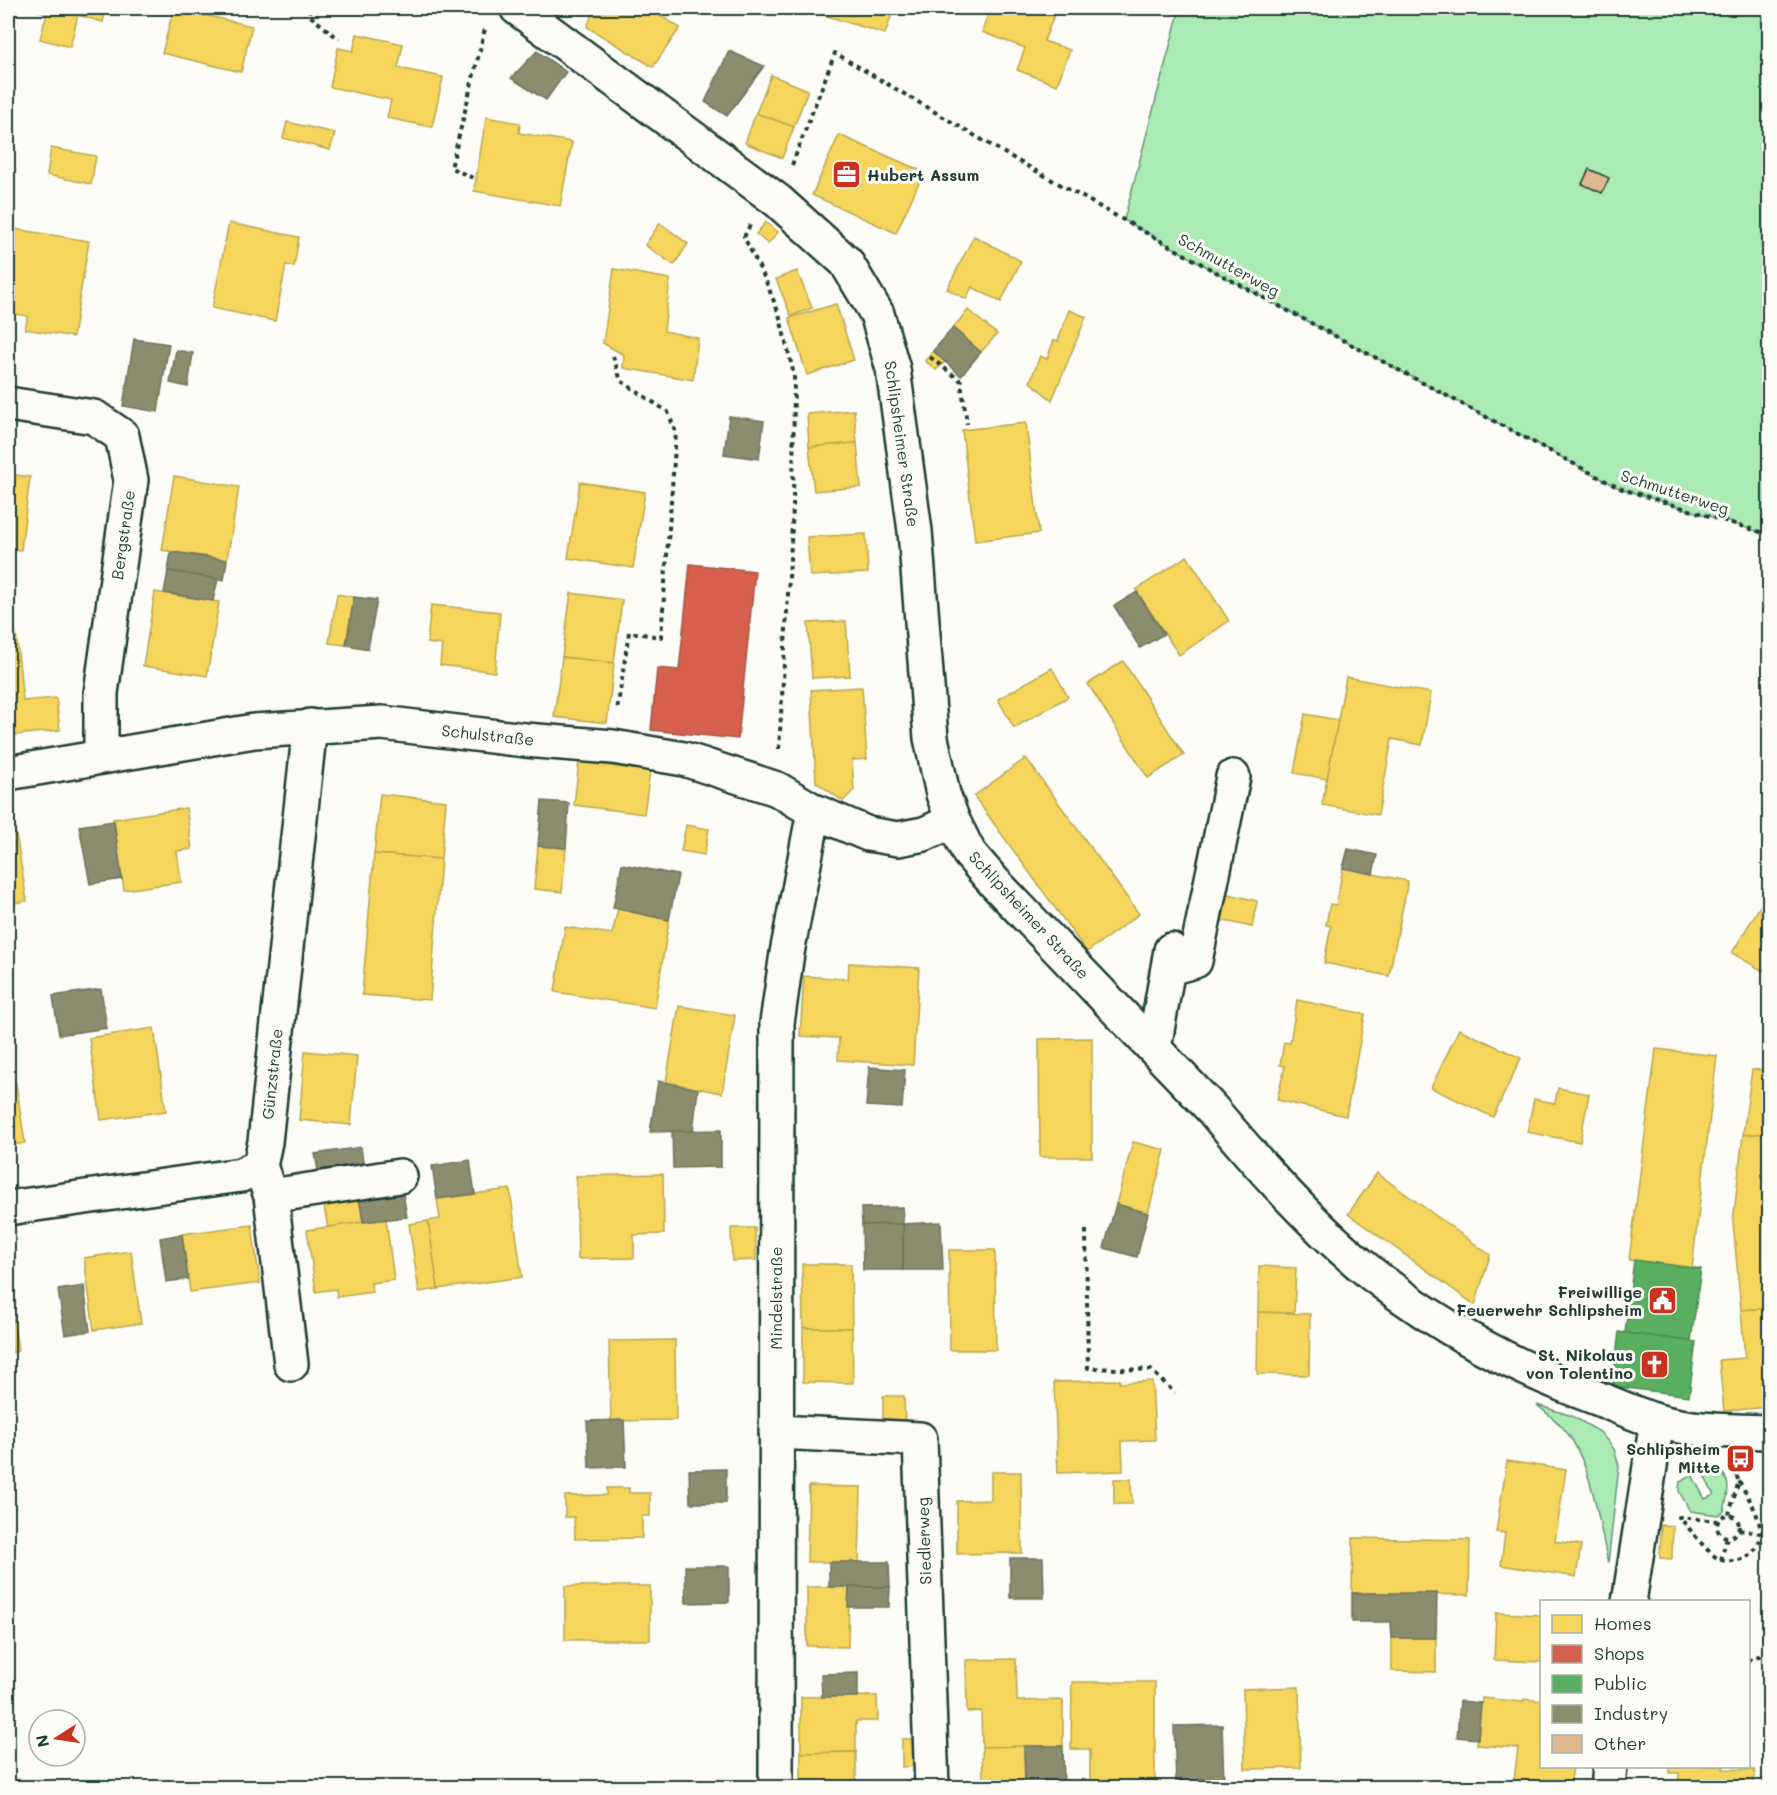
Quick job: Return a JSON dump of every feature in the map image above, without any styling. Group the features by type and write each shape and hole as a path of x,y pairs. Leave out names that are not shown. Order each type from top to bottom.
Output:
{"street":[{"name":"Schlipsheimer Straße","path":"517,8 778,201 846,262 877,314 893,369 915,531 932,738 943,794 969,853 994,882 1211,1108 1243,1146 1325,1232 1371,1273 1433,1319 1523,1369 1657,1421 1719,1431 1770,1432"},
{"name":"Bergstraße","path":"8,404 94,417 122,436 131,480 101,693 101,756"},
{"name":"Schulstraße","path":"8,773 254,730 382,723 525,740 612,747 684,759 777,789 814,811 868,834 898,839 924,834 953,821"},
{"name":"Günzstraße","path":"260,1166 265,1142 310,726"},
{"path":"1154,1048 1170,959 1195,961 1233,777"},
{"name":"Mindelstraße","path":"776,1788 777,1023 787,953 814,811"},
{"path":"8,1208 241,1175 260,1166 271,1196 291,1364"},
{"path":"271,1196 400,1176"},
{"path":"1629,1600 1657,1421"},
{"name":"Siedlerweg","path":"776,1432 920,1439 932,1788"},
{"path":"1608,1788 1610,1768"}],"path":[{"path":"310,8 309,15 339,39"},
{"path":"473,178 451,168 483,41"},
{"name":"Schmutterweg","path":"778,201 835,53 1223,276 1619,488 1770,535"},
{"path":"744,237 779,314 794,375 793,508 777,789"},
{"path":"613,356 621,381 669,412 676,433 661,638 629,632 617,714"},
{"path":"929,356 961,381 967,424"},
{"path":"1086,1230 1088,1368 1151,1370 1175,1393"},
{"path":"1718,1521 1679,1517 1721,1560 1734,1561 1746,1557 1754,1551 1761,1533 1757,1514 1738,1481 1729,1514"},
{"path":"1729,1514 1740,1522 1739,1530 1734,1536 1727,1537 1719,1532 1718,1521 1723,1515 1729,1514"},
{"path":"1739,1530 1761,1533"},
{"path":"1721,1560 1727,1537"},
{"path":"1750,1660 1770,1652"}],"green space":[{"path":"1180,8 1769,8 1769,535 1619,488 1223,276 1124,220"},
{"path":"1537,1405 1572,1416 1600,1432 1614,1449 1619,1466 1608,1563 1598,1512 1582,1459 1565,1430"},
{"path":"1711,1465 1723,1474 1728,1485 1724,1511 1718,1515 1690,1511 1679,1491 1680,1481 1692,1475 1705,1499 1714,1495 1701,1470"}],"building: Homes":[{"path":"28,8 106,8 103,22 78,15 70,47 40,39 47,13"},
{"path":"174,8 252,26 241,72 162,53"},
{"path":"595,8 649,8 680,28 653,67 587,27"},
{"path":"809,8 894,8 885,34 808,10"},
{"path":"990,8 1057,8 1044,41 1070,50 1057,85 1017,70 1025,48 982,32"},
{"path":"357,34 403,44 398,68 443,77 432,127 387,118 391,100 330,87 338,48 353,51"},
{"path":"771,75 808,90 794,127 756,113"},
{"path":"756,113 794,127 782,158 745,143"},
{"path":"486,117 520,123 519,133 572,142 560,206 474,191"},
{"path":"287,122 335,133 330,150 283,138"},
{"path":"839,135 924,172 896,233 812,195"},
{"path":"51,148 96,156 91,184 47,175"},
{"path":"766,222 778,232 768,244 756,234"},
{"path":"229,223 299,237 294,267 286,265 275,321 212,308"},
{"path":"660,223 688,244 674,265 645,245"},
{"path":"15,229 89,241 73,337 25,329 28,316 8,313 8,270"},
{"path":"974,236 1021,261 1001,302 972,287 966,299 947,289"},
{"path":"614,269 670,279 664,331 698,338 693,380 623,368 624,355 603,343"},
{"path":"797,271 812,308 791,316 776,279"},
{"path":"836,304 854,360 807,375 789,318"},
{"path":"968,310 997,334 981,352 953,328"},
{"path":"1069,310 1086,317 1052,400 1030,382 1040,356 1047,359 1054,340 1058,341"},
{"path":"933,351 945,362 936,370 925,361"},
{"path":"854,410 857,443 809,447 807,414"},
{"path":"1026,423 1039,533 975,541 962,430"},
{"path":"857,443 861,487 814,491 809,447"},
{"path":"8,474 30,477 21,550 8,549"},
{"path":"174,476 239,487 227,560 162,550"},
{"path":"580,482 645,492 633,568 568,558"},
{"path":"866,534 868,573 810,576 807,537"},
{"path":"1187,556 1229,621 1179,655 1136,590"},
{"path":"155,592 219,602 207,676 143,666"},
{"path":"571,593 622,600 614,663 562,657"},
{"path":"337,594 354,597 346,645 329,643"},
{"path":"431,605 500,612 495,672 440,665 442,645 427,643"},
{"path":"846,621 850,676 812,678 808,623"},
{"path":"16,632 23,701 56,698 60,730 8,736 8,633"},
{"path":"562,657 614,663 607,723 554,717"},
{"path":"1123,661 1184,755 1148,778 1088,684"},
{"path":"1052,668 1068,697 1014,728 998,699"},
{"path":"1346,677 1431,693 1422,745 1392,739 1378,815 1322,805"},
{"path":"862,687 867,759 852,760 854,790 843,801 816,782 811,690"},
{"path":"1305,714 1338,720 1327,779 1294,773"},
{"path":"1026,758 1139,914 1087,952 974,796"},
{"path":"579,762 650,771 644,814 574,805"},
{"path":"380,794 446,801 441,859 374,854"},
{"path":"186,808 192,849 177,851 181,882 124,890 113,819"},
{"path":"686,825 709,829 704,855 681,851"},
{"path":"16,834 27,901 8,904 8,835"},
{"path":"538,846 566,848 562,892 534,889"},
{"path":"374,854 441,859 430,1000 362,995"},
{"path":"1343,868 1408,881 1389,976 1324,963 1331,926 1326,925 1330,904 1336,905"},
{"path":"1225,893 1257,901 1252,927 1220,920"},
{"path":"1762,903 1770,908 1770,960 1763,971 1732,953"},
{"path":"618,909 669,920 655,1008 555,992 565,927 612,934"},
{"path":"849,963 919,968 913,1065 838,1060 839,1038 800,1036 804,976 848,979"},
{"path":"1297,1000 1365,1014 1346,1116 1277,1100 1285,1066 1280,1065 1284,1042 1290,1043"},
{"path":"679,1006 735,1015 722,1093 666,1082"},
{"path":"154,1028 166,1111 101,1120 89,1038"},
{"path":"1459,1029 1521,1058 1493,1117 1431,1088"},
{"path":"1092,1038 1092,1157 1040,1157 1039,1039"},
{"path":"1656,1049 1717,1056 1692,1268 1629,1260"},
{"path":"305,1051 357,1056 351,1125 299,1120"},
{"path":"1770,1069 1770,1133 1743,1135 1752,1070"},
{"path":"16,1083 25,1143 8,1146 8,1084"},
{"path":"1558,1088 1589,1094 1580,1142 1527,1132 1534,1099 1555,1103"},
{"path":"1770,1133 1770,1308 1741,1310 1733,1222 1743,1135"},
{"path":"1133,1142 1165,1150 1148,1213 1116,1204"},
{"path":"1377,1173 1490,1255 1475,1305 1348,1214"},
{"path":"663,1174 664,1234 634,1235 634,1258 578,1259 576,1176"},
{"path":"510,1189 522,1277 438,1289 428,1221 440,1219 437,1199"},
{"path":"359,1196 363,1222 328,1228 323,1201"},
{"path":"386,1219 394,1280 371,1283 372,1292 337,1297 336,1289 316,1292 307,1230"},
{"path":"428,1221 438,1289 419,1292 409,1224"},
{"path":"252,1225 260,1283 190,1292 182,1234"},
{"path":"731,1228 755,1228 756,1260 732,1261"},
{"path":"949,1250 995,1250 996,1350 950,1350"},
{"path":"131,1251 141,1323 94,1330 84,1258"},
{"path":"802,1264 851,1264 852,1328 803,1328"},
{"path":"1259,1266 1296,1268 1294,1313 1258,1312"},
{"path":"8,1281 18,1351 8,1353"},
{"path":"1770,1308 1770,1407 1724,1411 1719,1360 1745,1358 1741,1310"},
{"path":"1258,1312 1310,1314 1309,1375 1257,1374"},
{"path":"803,1328 852,1328 853,1383 803,1382"},
{"path":"675,1340 676,1420 611,1421 609,1341"},
{"path":"1120,1380 1119,1383 1152,1381 1155,1440 1122,1441 1123,1471 1058,1473 1054,1382"},
{"path":"883,1396 904,1396 905,1424 883,1424"},
{"path":"1507,1461 1566,1470 1555,1541 1581,1545 1576,1577 1501,1565 1505,1533 1496,1532"},
{"path":"991,1472 1021,1472 1022,1553 957,1554 957,1501 991,1500"},
{"path":"1114,1479 1131,1479 1132,1504 1114,1504"},
{"path":"809,1486 861,1487 859,1562 807,1562"},
{"path":"607,1488 629,1488 629,1493 650,1493 650,1516 642,1516 642,1538 575,1539 574,1517 565,1517 565,1496 607,1495"},
{"path":"1661,1525 1673,1526 1672,1559 1660,1558"},
{"path":"1353,1538 1470,1540 1469,1595 1352,1593"},
{"path":"565,1586 650,1586 650,1640 565,1640"},
{"path":"807,1587 849,1587 848,1647 807,1646"},
{"path":"1496,1613 1540,1615 1540,1662 1494,1660"},
{"path":"1392,1638 1436,1638 1436,1672 1392,1671"},
{"path":"1016,1659 1017,1701 1063,1700 1063,1746 982,1747 981,1711 967,1712 966,1660"},
{"path":"1072,1682 1155,1682 1155,1788 1090,1788 1090,1749 1071,1749"},
{"path":"1299,1687 1301,1768 1245,1769 1243,1689"},
{"path":"877,1696 878,1721 856,1721 856,1752 801,1753 801,1697"},
{"path":"1482,1698 1523,1702 1524,1699 1540,1701 1540,1768 1573,1768 1570,1788 1513,1788 1518,1748 1477,1745"},
{"path":"902,1739 917,1739 917,1766 902,1767"},
{"path":"1024,1746 1025,1783 983,1784 982,1747"},
{"path":"856,1752 856,1788 801,1788 801,1753"},
{"path":"1670,1768 1755,1770 1754,1788 1678,1788 1679,1773 1670,1773"}],"building: Shops":[{"path":"690,564 755,571 738,739 651,730 657,668 679,670"}],"building: Public":[{"name":"Freiwillige Feuerwehr Schlipsheim","path":"1634,1260 1701,1269 1691,1341 1625,1333"},
{"name":"St. Nikolaus von Tolentino","path":"1619,1332 1696,1342 1689,1396 1612,1386"}],"building: Industry":[{"path":"537,51 566,72 546,100 511,78"},
{"path":"729,51 764,66 727,116 705,102"},
{"path":"953,328 981,352 961,376 933,351"},
{"path":"134,339 169,344 158,412 123,406"},
{"path":"176,350 193,353 188,387 170,383"},
{"path":"729,416 764,421 759,459 724,454"},
{"path":"171,552 227,560 224,580 168,571"},
{"path":"168,571 218,579 213,601 164,593"},
{"path":"1137,592 1164,634 1140,648 1114,606"},
{"path":"354,597 377,600 368,649 346,645"},
{"path":"542,801 569,803 566,848 538,846"},
{"path":"114,821 122,879 90,884 79,826"},
{"path":"1348,849 1377,855 1373,874 1343,868"},
{"path":"622,864 678,875 669,920 613,908"},
{"path":"101,989 107,1028 59,1035 53,996"},
{"path":"869,1067 905,1070 902,1108 866,1106"},
{"path":"658,1081 698,1089 693,1131 650,1132"},
{"path":"721,1130 721,1167 673,1168 672,1131"},
{"path":"361,1147 364,1170 319,1177 315,1154"},
{"path":"470,1160 475,1194 437,1199 432,1166"},
{"path":"402,1188 407,1217 363,1222 359,1196"},
{"path":"1116,1204 1148,1213 1137,1257 1104,1248"},
{"path":"903,1207 903,1224 862,1225 861,1208"},
{"path":"941,1222 943,1270 903,1270 903,1224"},
{"path":"903,1224 903,1270 863,1270 862,1225"},
{"path":"182,1234 188,1279 166,1282 160,1238"},
{"path":"84,1286 90,1331 65,1335 58,1290"},
{"path":"624,1420 626,1467 589,1468 587,1421"},
{"path":"726,1469 726,1503 690,1503 689,1470"},
{"path":"1010,1558 1043,1558 1044,1598 1010,1598"},
{"path":"829,1562 889,1562 890,1587 829,1587"},
{"path":"685,1566 729,1566 729,1602 686,1603"},
{"path":"849,1587 890,1587 889,1607 848,1607"},
{"path":"1352,1593 1437,1593 1436,1638 1392,1638 1391,1622 1352,1622"},
{"path":"858,1673 858,1697 822,1697 821,1674"},
{"path":"1460,1701 1481,1703 1478,1739 1457,1737"},
{"path":"1222,1725 1224,1784 1176,1785 1174,1726"},
{"path":"1024,1746 1063,1746 1064,1788 1025,1788"}],"building: Other":[{"path":"1589,169 1609,178 1602,193 1582,184"}],"place":[{"name":"Hubert Assum","path":"846,175"},
{"name":"Freiwillige Feuerwehr Schlipsheim","path":"1663,1301"},
{"name":"St. Nikolaus von Tolentino","path":"1654,1364"},
{"name":"Schlipsheim Mitte","path":"1741,1458"}]}
